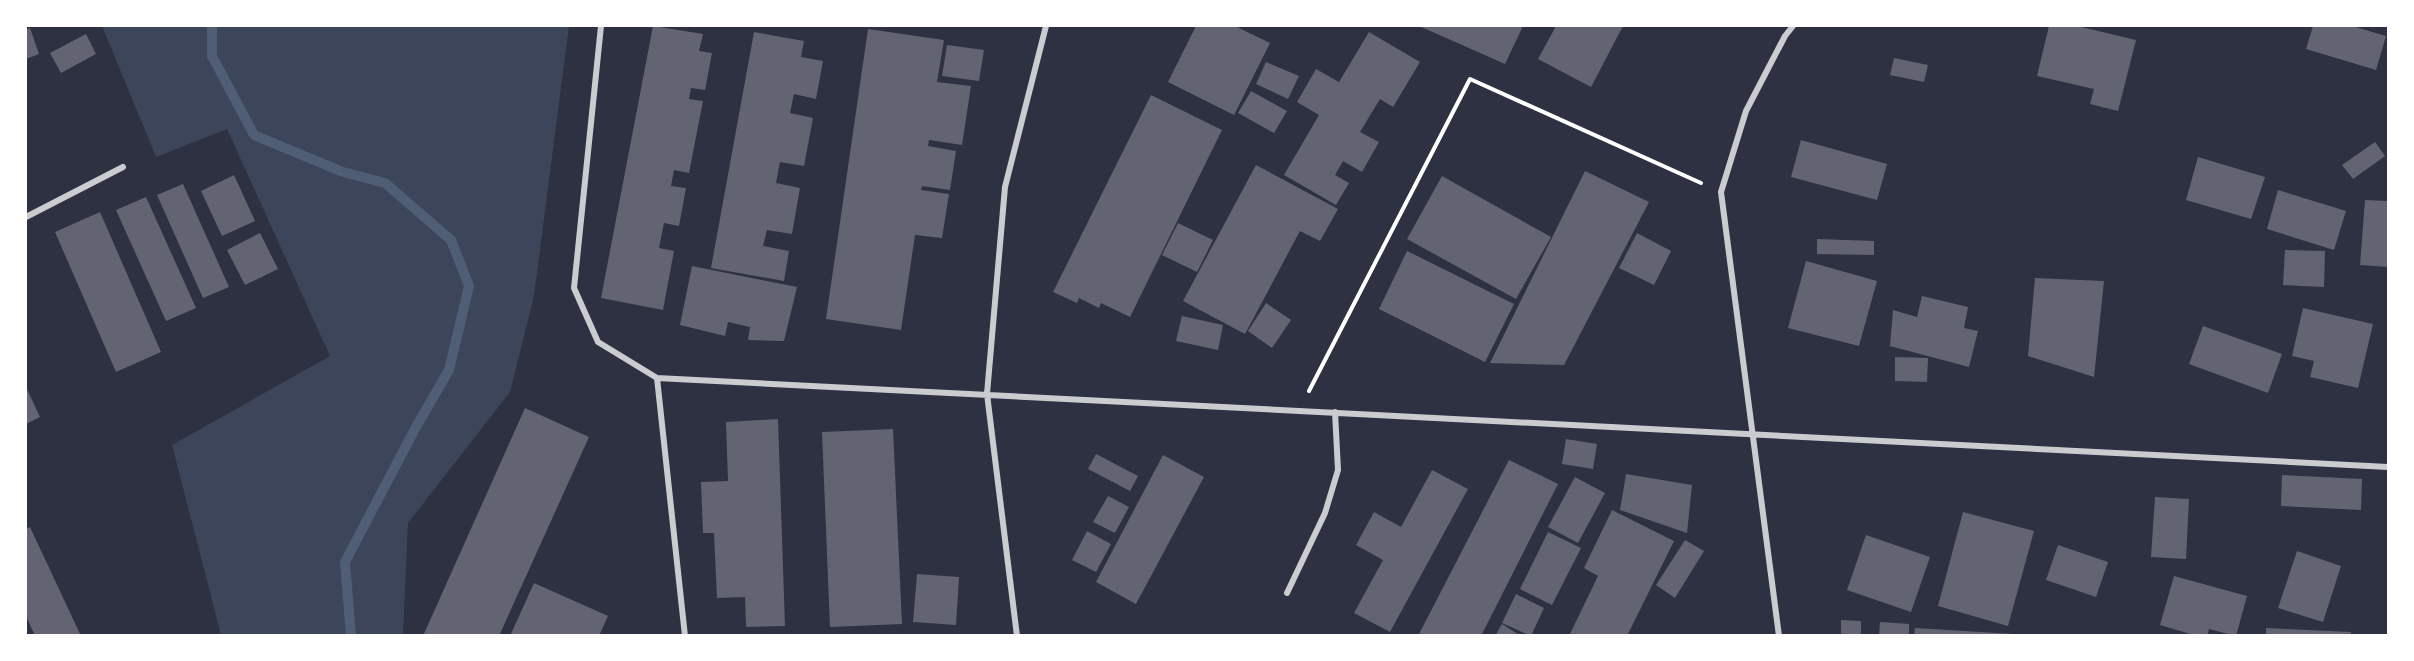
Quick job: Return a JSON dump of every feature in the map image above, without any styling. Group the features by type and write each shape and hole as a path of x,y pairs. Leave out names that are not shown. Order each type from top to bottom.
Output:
{"street":[{"path":"601,26 574,288 598,342 657,378 2388,467"},
{"path":"1017,636 987,394 1005,187 1047,26"},
{"path":"1779,636 1721,192 1746,111 1785,36 1793,26"},
{"path":"26,217 123,167"},
{"path":"657,378 685,636"},
{"path":"1287,593 1325,513 1338,470 1335,412"}],"path":[{"path":"1299,411 1470,79 1721,192"}],"shaded area":[{"path":"102,26 569,26 534,296 510,392 408,523 403,635 221,635 172,445 330,356 227,129 156,157"}],"building":[{"path":"653,26 703,34 699,51 712,53 705,90 691,88 689,99 703,101 689,173 674,170 671,186 686,188 679,226 664,223 659,248 674,251 663,310 601,298"},
{"path":"1196,26 1235,26 1270,43 1234,115 1168,82"},
{"path":"1419,26 1523,26 1505,64"},
{"path":"1556,26 1623,26 1591,87 1538,59"},
{"path":"2049,26 2077,26 2136,40 2118,111 2090,104 2094,89 2037,76"},
{"path":"2313,26 2352,26 2386,36 2376,70 2306,49"},
{"path":"30,28 39,54 26,59 26,30"},
{"path":"868,29 944,40 937,82 971,86 962,145 929,140 928,146 956,151 950,190 922,186 921,190 949,194 942,238 915,235 901,330 826,319"},
{"path":"754,32 804,41 801,57 823,61 816,99 794,94 790,113 813,118 804,166 780,162 776,183 800,188 792,234 767,230 763,246 789,251 784,281 711,268"},
{"path":"1369,32 1420,62 1393,107 1380,99 1360,132 1379,142 1362,172 1343,161 1335,175 1349,183 1336,205 1284,175 1319,115 1297,102 1316,69 1339,82"},
{"path":"86,34 96,54 61,73 50,53"},
{"path":"947,45 984,50 979,81 942,76"},
{"path":"1894,58 1928,65 1924,82 1890,75"},
{"path":"1266,62 1299,76 1288,99 1256,84"},
{"path":"1251,91 1287,111 1274,133 1238,113"},
{"path":"1151,95 1222,130 1130,317 1101,303 1099,308 1079,298 1077,303 1053,292"},
{"path":"1801,140 1887,164 1877,200 1791,177"},
{"path":"2375,142 2385,156 2353,179 2342,165"},
{"path":"2198,157 2265,177 2251,219 2186,200"},
{"path":"1256,165 1338,209 1320,241 1300,231 1245,334 1183,301"},
{"path":"1585,171 1649,202 1564,365 1490,363"},
{"path":"234,175 255,221 222,236 201,191"},
{"path":"1442,176 1551,237 1516,299 1407,239"},
{"path":"183,184 229,287 203,298 157,195"},
{"path":"2278,190 2346,211 2334,250 2267,229"},
{"path":"146,197 196,308 166,321 116,210"},
{"path":"2365,200 2388,201 2388,267 2360,265"},
{"path":"100,212 161,352 116,372 55,232"},
{"path":"1178,223 1213,240 1197,272 1162,255"},
{"path":"260,233 278,269 245,285 227,250"},
{"path":"1637,233 1671,251 1654,285 1619,268"},
{"path":"1817,239 1874,241 1874,255 1817,254"},
{"path":"2285,250 2325,251 2324,287 2283,285"},
{"path":"1407,251 1514,304 1485,362 1379,309"},
{"path":"1806,261 1877,281 1859,346 1788,328"},
{"path":"692,266 797,287 784,341 748,340 750,327 728,322 725,336 680,325"},
{"path":"2035,278 2104,281 2094,377 2028,356"},
{"path":"1922,296 1968,307 1964,328 1978,331 1969,367 1890,346 1893,310 1917,317"},
{"path":"1266,303 1291,320 1272,348 1248,331"},
{"path":"2303,308 2373,324 2358,388 2310,377 2314,361 2292,356"},
{"path":"1182,316 1223,325 1218,350 1176,341"},
{"path":"2203,326 2282,354 2268,393 2189,364"},
{"path":"1895,357 1928,358 1927,382 1895,381"},
{"path":"26,387 40,417 26,424"},
{"path":"525,408 589,437 499,636 423,636"},
{"path":"778,419 785,626 746,627 745,597 717,598 714,533 703,533 701,482 728,481 726,422"},
{"path":"893,429 902,624 830,627 822,432"},
{"path":"1566,439 1597,444 1593,469 1562,464"},
{"path":"1096,454 1138,476 1130,491 1088,469"},
{"path":"1163,455 1204,477 1136,604 1096,582"},
{"path":"1509,460 1558,484 1481,636 1418,636"},
{"path":"1432,470 1468,489 1390,632 1354,613 1383,560 1356,545 1374,512 1401,527"},
{"path":"1626,474 1692,485 1687,533 1620,510"},
{"path":"2282,475 2362,479 2361,510 2281,506"},
{"path":"1575,477 1605,493 1578,543 1548,527"},
{"path":"1108,496 1129,507 1115,533 1093,522"},
{"path":"2155,497 2189,499 2186,559 2151,557"},
{"path":"1612,510 1674,541 1627,636 1569,636 1598,576 1584,568"},
{"path":"1963,512 2034,531 2008,626 1938,606"},
{"path":"30,527 80,634 78,636 35,636 26,616 26,529"},
{"path":"1087,531 1111,544 1096,572 1072,560"},
{"path":"1548,532 1581,548 1552,605 1520,589"},
{"path":"1866,535 1930,557 1911,612 1847,590"},
{"path":"1685,540 1704,551 1675,598 1656,585"},
{"path":"2058,545 2108,562 2096,597 2046,580"},
{"path":"2297,551 2341,566 2323,622 2278,608"},
{"path":"917,574 959,577 956,625 913,622"},
{"path":"2174,576 2247,596 2236,636 2209,629 2207,636 2197,636 2160,625"},
{"path":"534,583 608,616 599,636 510,636"},
{"path":"1516,594 1544,608 1531,636 1502,623"},
{"path":"1841,620 1861,621 1861,636 1841,636"},
{"path":"1880,622 1909,624 1909,636 1879,636"},
{"path":"1502,624 1521,636 1495,636"},
{"path":"1915,628 2014,634 2014,636 1914,636"},
{"path":"2266,628 2351,632 2351,636 2266,636"}],"waterway":[{"path":"212,26 212,56 254,135 343,172 385,183 451,240 469,286 449,370 416,427 345,562 351,636"}]}
